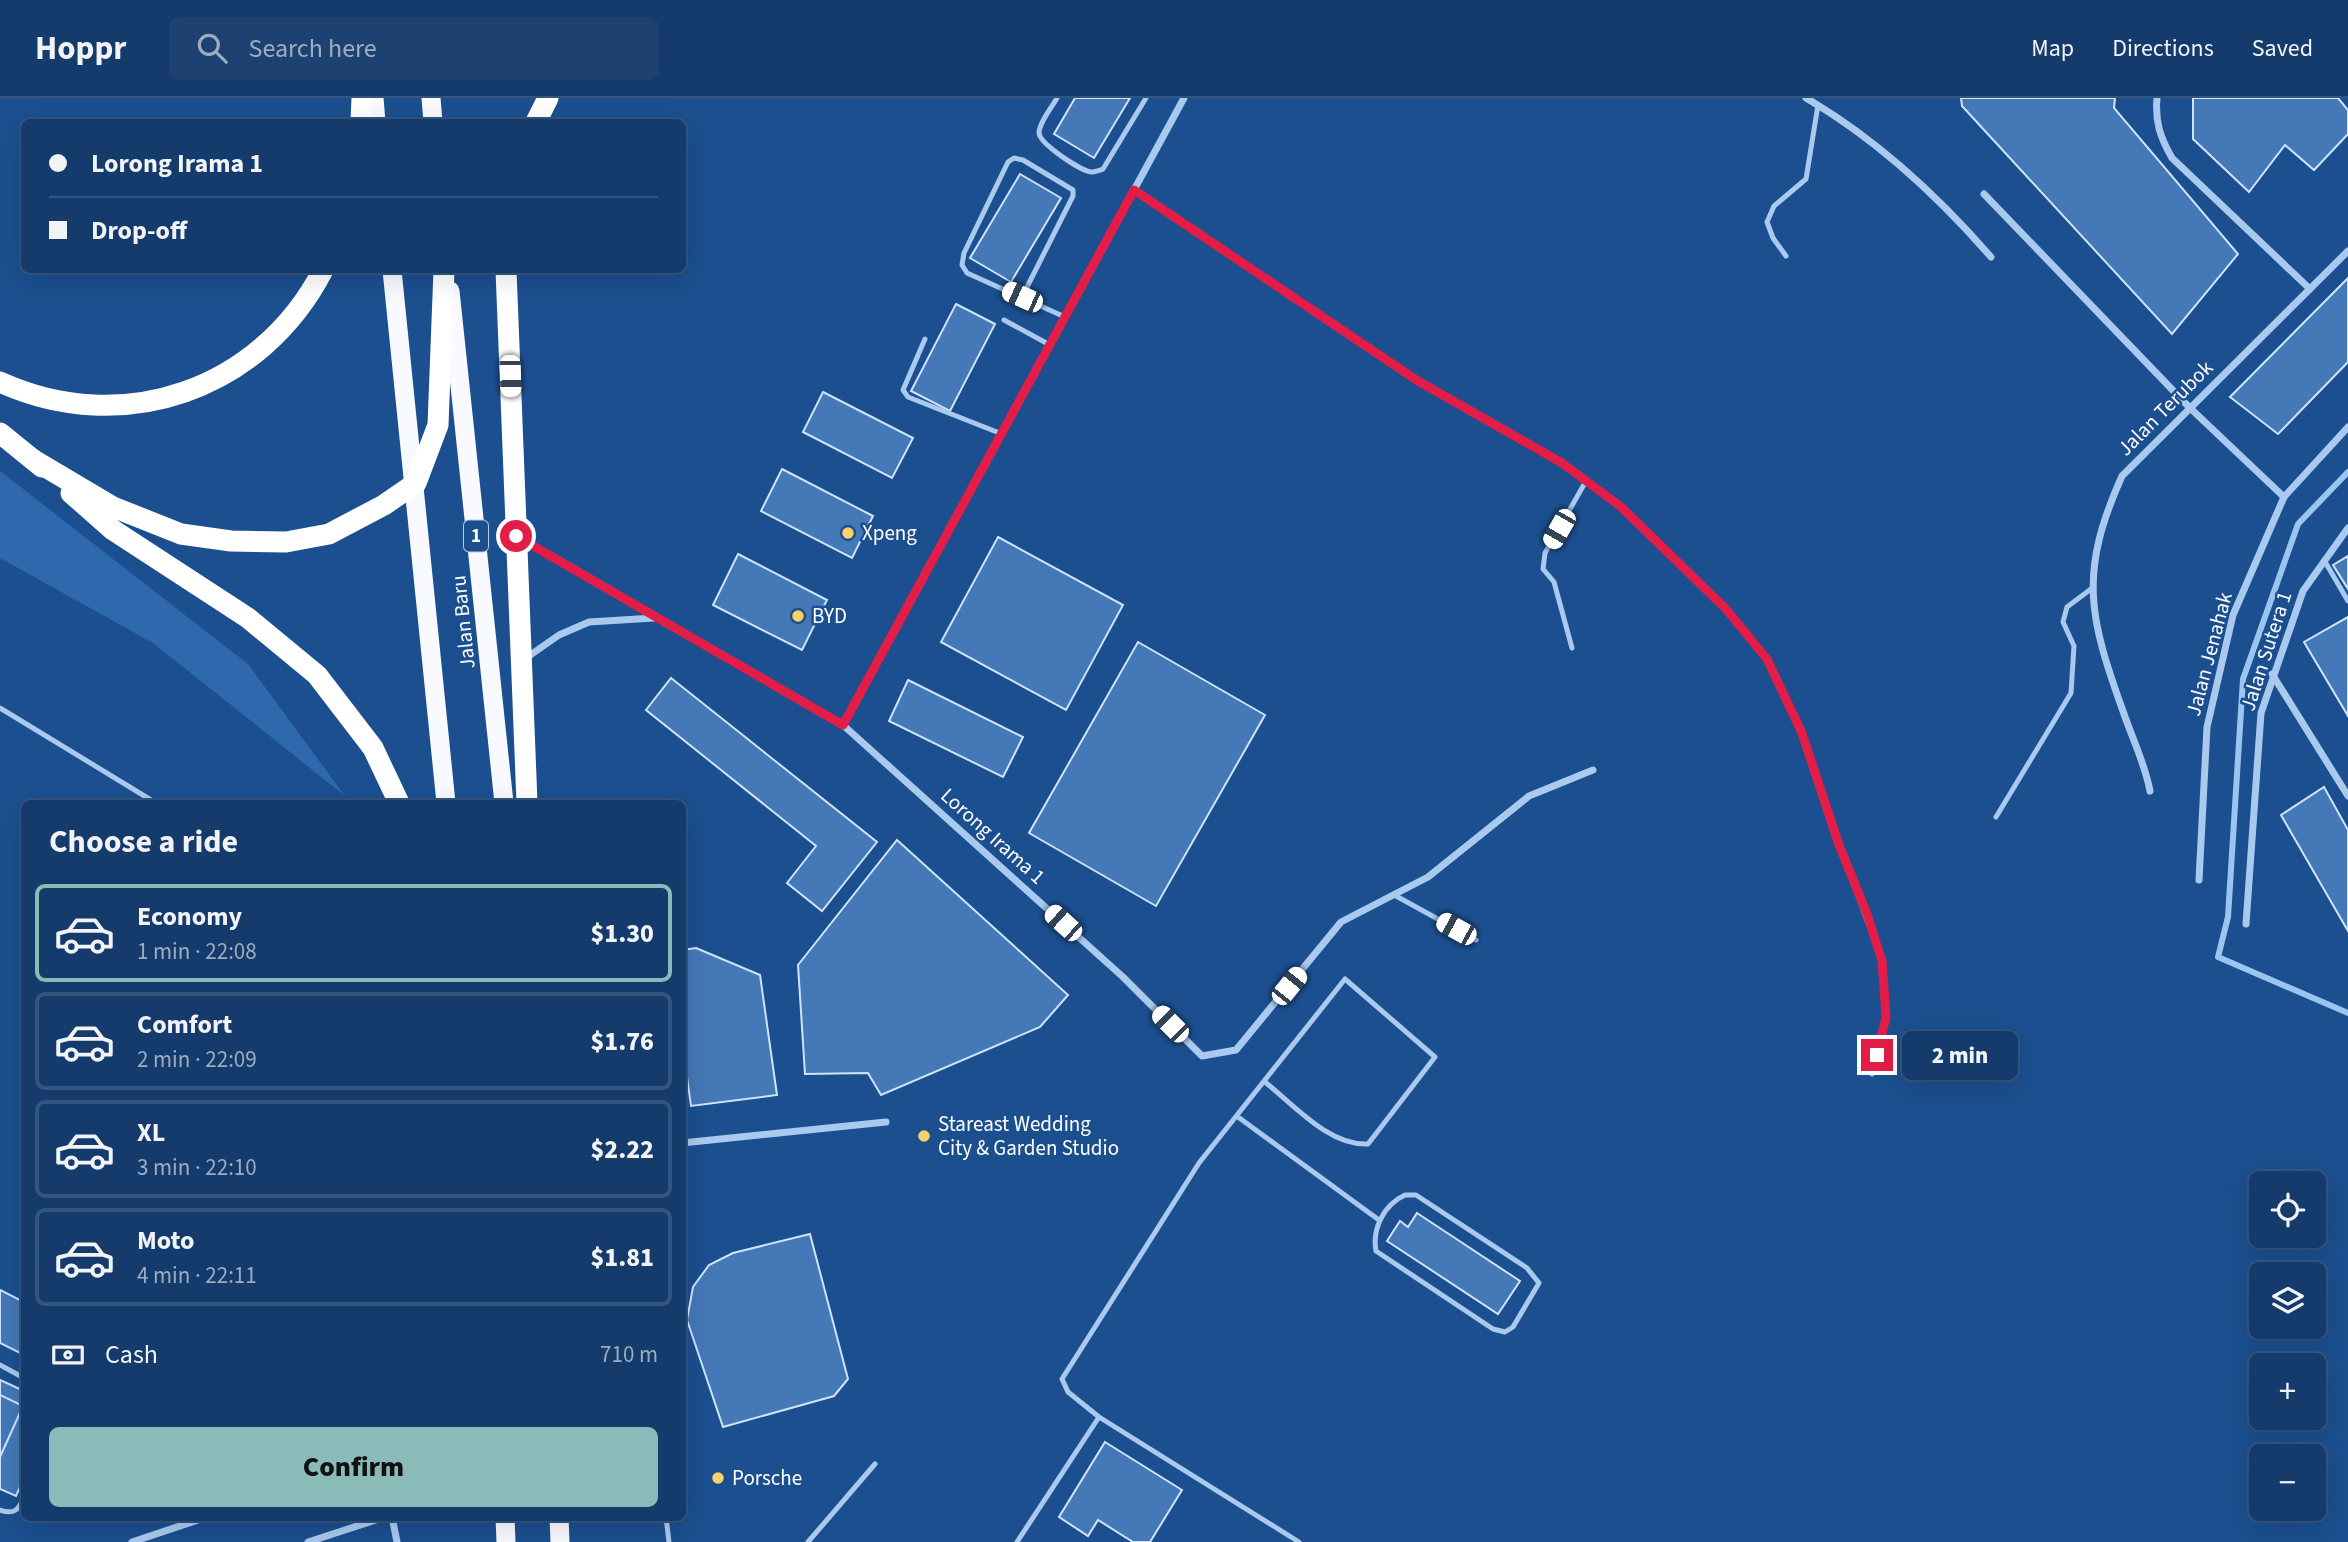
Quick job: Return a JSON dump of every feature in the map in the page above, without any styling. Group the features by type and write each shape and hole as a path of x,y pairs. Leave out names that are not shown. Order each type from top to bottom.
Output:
{"highway":[{"path":"361,119 362,98"},
{"path":"374,98 376,119"},
{"path":"431,98 433,119"},
{"path":"538,119 548,98"},
{"path":"0,382 30,396 88,406 146,404 209,384 266,346 308,299 321,273"},
{"name":"Jalan Baru","path":"393,273 446,800"},
{"path":"32,458 113,507 181,534 231,541 286,542 329,534 384,505 416,483 438,425 446,273"},
{"name":"Jalan Baru","path":"446,273 504,800"},
{"path":"506,273 527,800"},
{"path":"0,433 113,530 247,618 317,675 373,748 398,800"},
{"path":"505,1521 506,1542"},
{"path":"559,1521 560,1542"}],"street":[{"path":"843,725 1184,98"},
{"path":"1807,98 1895,160 1927,187 1991,257"},
{"path":"2157,98 2155,117 2160,137 2172,158 2310,289"},
{"path":"1984,194 2189,407 2284,497"},
{"name":"Jalan Terubok","path":"2150,791 2142,758 2104,658 2092,609 2091,589 2104,516 2122,476 2348,251"},
{"name":"Jalan Jenahak","path":"2199,880 2207,727 2233,615 2284,497 2348,427"},
{"name":"Jalan Sutera 1","path":"2246,924 2261,713 2272,674 2303,592 2348,527"},
{"name":"Lorong Irama 1","path":"516,536 843,725 1123,977 1202,1056 1236,1050 1341,922 1396,896"},
{"path":"520,663 559,635 589,622 654,618"},
{"path":"2272,674 2348,796"},
{"path":"1396,896 1428,877 1529,796 1593,770"},
{"path":"686,1143 886,1122"},
{"path":"132,1542 195,1521"},
{"path":"308,1542 370,1521"},
{"path":"393,1521 397,1542"}],"lane":[{"path":"1057,98 1039,130 1040,138 1044,144 1083,170 1093,173 1103,169 1146,98"},
{"path":"1786,256 1773,238 1768,222 1774,206 1805,179 1818,105"},
{"path":"1022,297 1073,196 1073,190 1023,160 1014,158 1008,162 964,253 962,265 967,273 1065,317"},
{"path":"1134,190 1418,381 1562,463 1620,506 1725,608 1767,659 1802,733 1839,845 1882,961 1886,1017 1872,1074"},
{"path":"1004,320 1050,345"},
{"path":"925,339 903,390 908,397 1002,434"},
{"path":"1572,648 1555,582 1543,569 1545,553 1586,481"},
{"path":"2324,560 2348,601"},
{"path":"1996,817 2071,693 2074,646 2063,622 2067,607 2091,589"},
{"path":"0,708 151,800"},
{"path":"1396,896 1476,940"},
{"path":"1265,1082 1339,1140 1354,1145 1368,1144 1435,1057 1345,979 1199,1163 1062,1379 1068,1392 1099,1416 1299,1542"},
{"path":"1238,1117 1379,1220"},
{"path":"1416,1195 1527,1268 1539,1283 1513,1327 1504,1332 1493,1329 1376,1251 1373,1235 1379,1220 1399,1198 1416,1195"},
{"path":"0,1365 21,1376"},
{"path":"1017,1542 1099,1416"},
{"path":"807,1542 875,1464"},
{"path":"0,1510 12,1513 21,1504"},
{"path":"666,1521 668,1542"}],"shaded area":[{"path":"0,471 248,664 345,796 153,643 0,558"}],"building":[{"path":"1075,98 1130,98 1094,158 1054,134"},
{"path":"1961,98 2115,98 2114,108 2238,254 2172,334 1962,106"},
{"path":"2193,98 2338,98 2348,110 2348,134 2314,170 2285,145 2249,192 2193,139"},
{"path":"1020,174 1061,198 1011,282 970,258"},
{"path":"2348,278 2348,362 2278,434 2230,397"},
{"path":"956,304 995,324 950,411 911,391"},
{"path":"823,392 913,438 892,478 803,432"},
{"path":"782,469 873,516 852,558 761,511"},
{"path":"998,537 1123,605 1066,710 941,642"},
{"path":"738,554 827,600 802,650 713,605"},
{"path":"2348,556 2348,589 2333,565"},
{"path":"2348,617 2348,716 2304,642"},
{"path":"1138,642 1265,715 1156,906 1029,833"},
{"path":"671,678 877,842 822,911 787,883 816,846 646,710"},
{"path":"908,680 1023,737 1003,777 889,721"},
{"path":"2324,787 2348,830 2348,931 2281,815"},
{"path":"897,840 1068,995 1040,1027 881,1095 868,1073 805,1074 798,965"},
{"path":"696,948 760,975 777,1095 691,1106 686,1070 686,949"},
{"path":"1417,1213 1520,1281 1498,1314 1387,1241 1400,1221 1408,1227"},
{"path":"810,1234 848,1379 834,1396 723,1427 687,1320 693,1287 709,1265 733,1253"},
{"path":"0,1290 21,1300 21,1354 0,1343"},
{"path":"0,1380 21,1390 21,1485 16,1496 0,1489"},
{"path":"0,1395 21,1405 21,1410 0,1457"},
{"path":"1105,1442 1182,1490 1150,1542 1133,1542 1098,1520 1088,1536 1059,1517"}],"waterway":[{"path":"2348,472 2298,524 2243,679 2228,917 2218,957 2348,1013"}],"place":[{"name":"Xpeng","path":"848,533"},
{"name":"BYD","path":"798,616"},
{"name":"Stareast Wedding City & Garden Studio","path":"924,1136"},
{"name":"Porsche","path":"718,1478"}],"route":[{"path":"516,536 843,725 1134,190 1418,381 1562,463 1620,506 1725,608 1767,659 1802,733 1839,845 1867,914 1882,961 1886,1017 1877,1055"}]}
